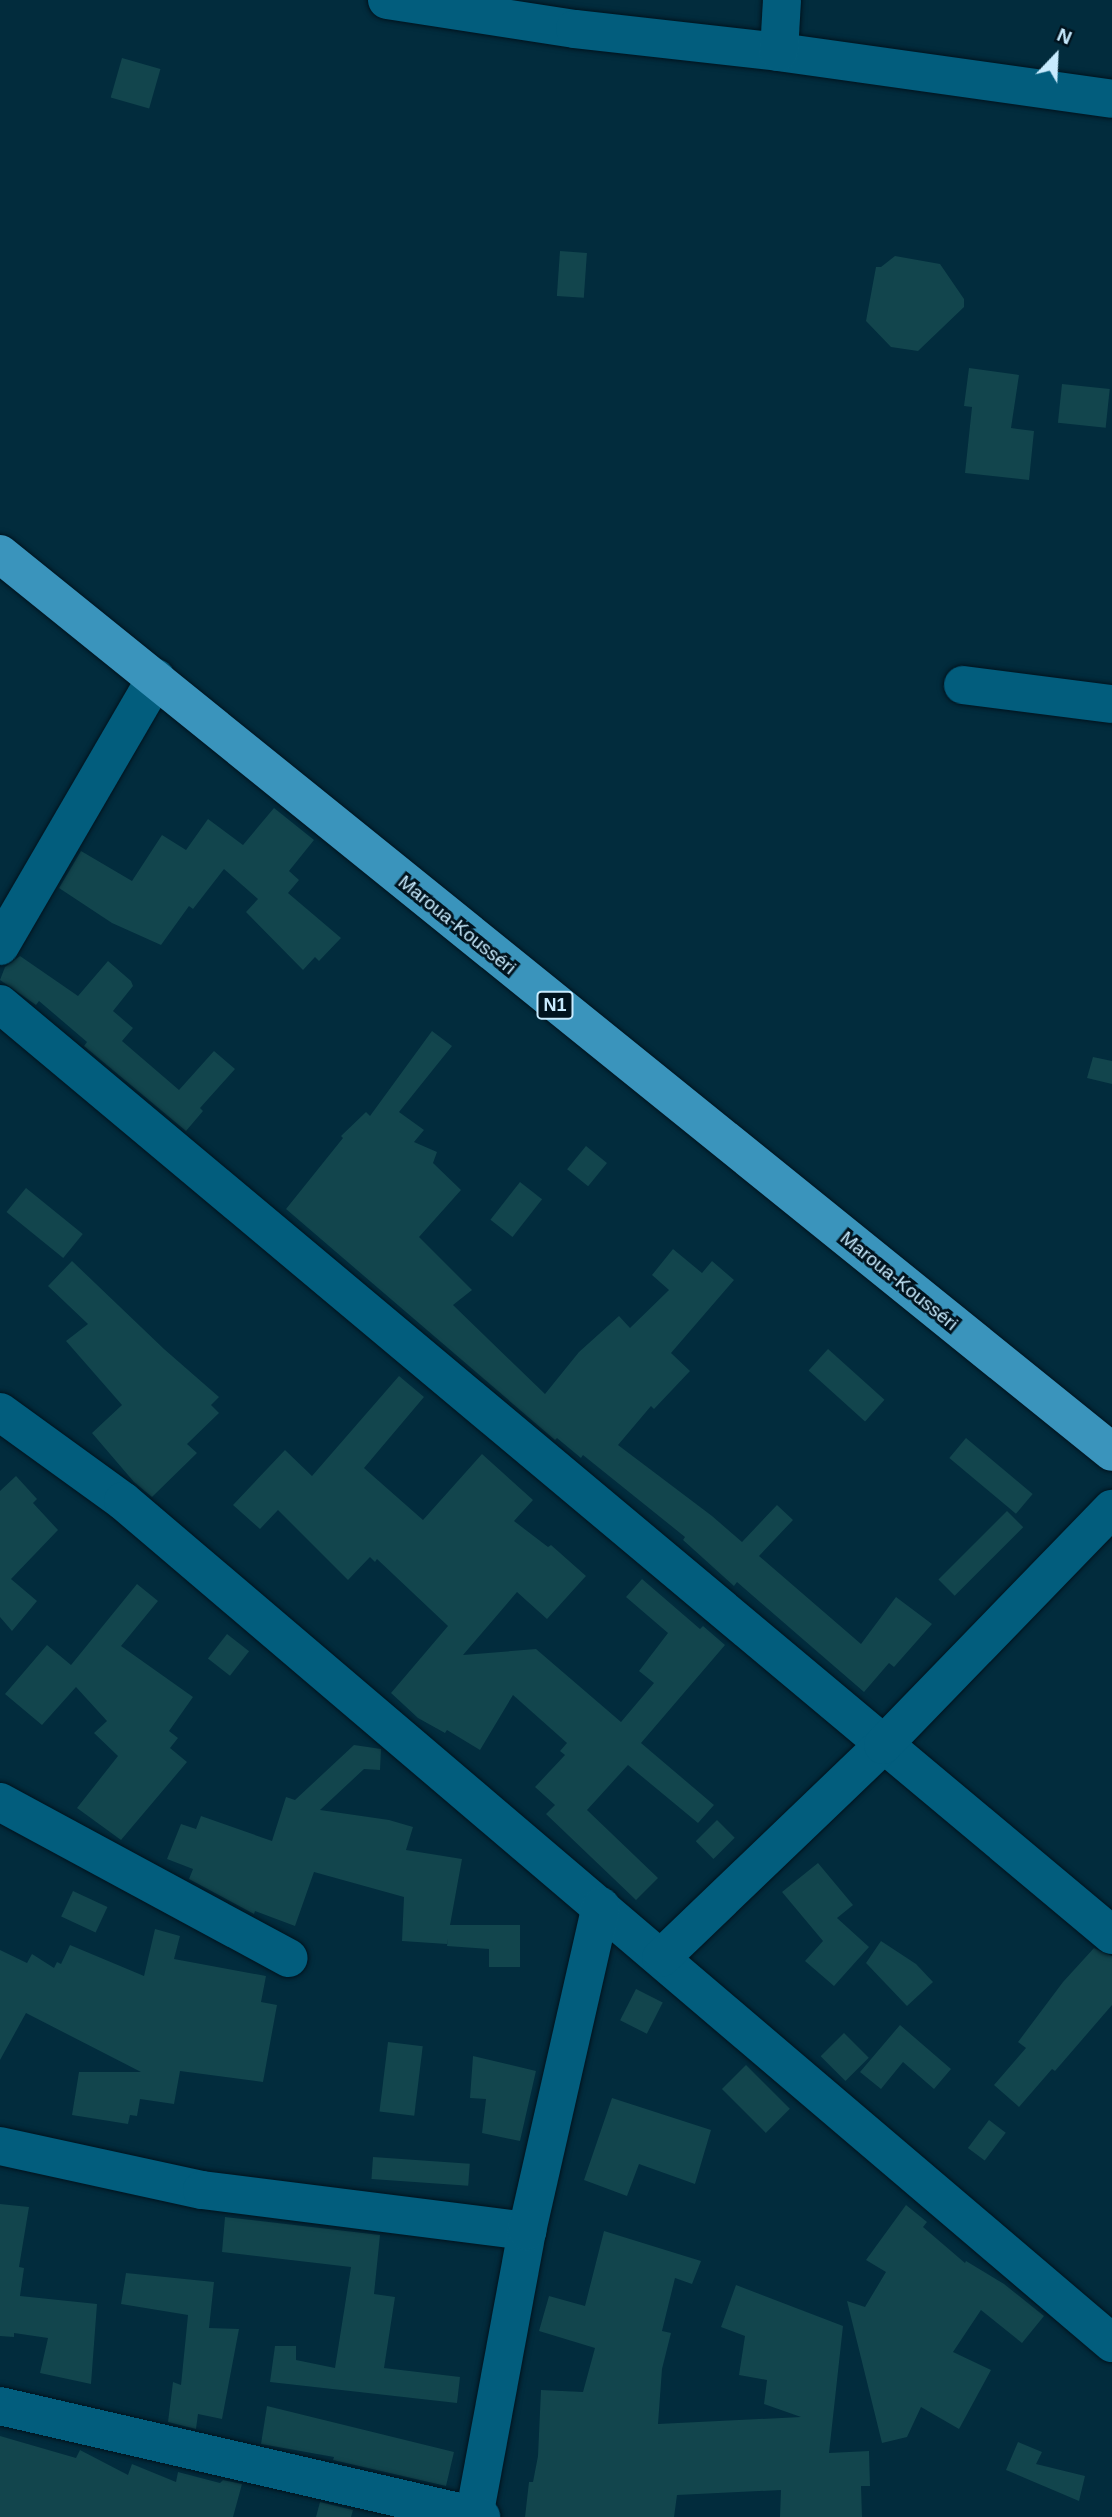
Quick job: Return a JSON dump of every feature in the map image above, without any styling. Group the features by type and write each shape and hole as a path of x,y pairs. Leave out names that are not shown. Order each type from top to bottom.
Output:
{"highway":[{"name":"Maroua-Kousséri","path":"0,554 156,678 475,941 1112,1452"}],"street":[{"path":"387,0 575,29 779,52 1112,99"},
{"path":"779,52 782,0"},
{"path":"0,946 156,678"},
{"path":"963,685 1112,704"},
{"path":"0,1004 1112,1935"},
{"path":"0,1412 123,1501 1112,2343"},
{"path":"661,1958 883,1745 1112,1509"},
{"path":"0,1802 289,1958"},
{"path":"0,2406 477,2516 527,2231 601,1906"},
{"path":"0,2146 202,2190 527,2231"}],"building":[{"path":"122,58 160,69 149,108 111,97"},
{"path":"560,251 587,253 584,298 557,296"},
{"path":"895,256 940,264 964,299 964,307 918,351 891,347 866,321 876,267 881,267"},
{"path":"969,368 1019,375 1011,428 1034,431 1029,480 965,473 972,407 964,406"},
{"path":"1062,384 1110,389 1106,428 1058,423"},
{"path":"274,808 314,840 289,871 299,880 288,893 341,938 319,961 315,957 303,970 246,912 258,899 224,869 193,909 189,906 161,945 112,923 59,888 81,851 132,881 162,835 186,850 208,819 243,845"},
{"path":"20,956 78,996 108,961 131,981 133,986 113,1011 133,1028 122,1041 179,1090 214,1051 235,1069 200,1108 203,1111 186,1131 84,1046 87,1042 39,1001 36,1005 0,980 5,967"},
{"path":"432,1031 452,1046 399,1112 424,1130 414,1142 437,1152 433,1163 461,1190 419,1237 472,1290 453,1305 545,1394 579,1352 619,1316 630,1328 669,1290 652,1275 673,1249 702,1273 712,1261 734,1280 671,1353 690,1371 654,1409 651,1406 618,1445 742,1542 777,1505 793,1520 759,1556 861,1644 896,1597 932,1624 894,1667 889,1663 864,1692 737,1582 734,1586 683,1540 685,1537 583,1455 581,1458 557,1438 555,1440 286,1209 343,1138 341,1136 366,1112 370,1116"},
{"path":"1093,1057 1112,1061 1112,1084 1087,1078"},
{"path":"586,1146 607,1163 588,1186 567,1169"},
{"path":"520,1182 542,1199 513,1237 490,1220"},
{"path":"26,1188 83,1234 63,1258 6,1212"},
{"path":"72,1261 164,1349 219,1397 211,1405 219,1413 187,1444 197,1453 152,1497 134,1482 92,1433 122,1405 66,1341 88,1324 48,1286"},
{"path":"828,1349 884,1400 865,1421 809,1371"},
{"path":"399,1376 424,1397 364,1468 423,1520 482,1454 533,1500 514,1521 548,1547 551,1545 586,1576 547,1619 517,1592 463,1655 536,1649 621,1722 654,1683 639,1671 668,1633 626,1597 642,1579 700,1629 703,1626 725,1645 641,1743 714,1805 698,1823 628,1765 587,1810 658,1878 636,1900 546,1814 555,1805 535,1787 565,1755 560,1751 567,1743 513,1695 480,1750 447,1730 445,1733 418,1718 391,1693 448,1626 377,1559 375,1562 370,1557 348,1580 278,1510 260,1529 233,1505 285,1450 312,1476"},
{"path":"966,1438 1033,1494 1016,1514 949,1458"},
{"path":"16,1476 37,1499 33,1503 58,1530 11,1579 37,1601 12,1631 0,1617 0,1491"},
{"path":"1007,1511 1023,1527 955,1596 938,1580"},
{"path":"137,1584 158,1601 121,1646 193,1697 169,1731 178,1738 170,1748 187,1762 121,1840 77,1808 118,1756 94,1733 107,1721 76,1687 42,1725 5,1694 47,1645 71,1665"},
{"path":"227,1634 249,1651 230,1676 208,1658"},
{"path":"354,1745 381,1749 380,1770 364,1769 320,1810 389,1820 413,1827 406,1850 462,1859 450,1925 520,1925 520,1967 489,1967 489,1949 447,1946 448,1938 447,1944 402,1941 404,1897 314,1872 295,1926 255,1911 254,1914 189,1879 193,1869 167,1859 181,1824 196,1829 201,1816 272,1841 286,1797 295,1800"},
{"path":"717,1820 735,1838 713,1859 696,1841"},
{"path":"818,1863 853,1905 837,1918 869,1947 834,1986 805,1961 823,1941 782,1892"},
{"path":"73,1891 107,1907 96,1932 61,1916"},
{"path":"155,1929 180,1936 174,1959 266,1976 261,2002 277,2005 263,2082 180,2071 174,2104 140,2099 137,2116 130,2115 128,2124 72,2115 79,2072 141,2072 26,2013 0,2060 0,1950 27,1963 32,1954 54,1968 57,1962 61,1964 70,1945 144,1976"},
{"path":"881,1941 916,1964 933,1982 907,2006 866,1963"},
{"path":"1094,1948 1112,1956 1112,2005 1055,2071 1052,2069 1019,2107 994,2085 1026,2048 1018,2042 1063,1982"},
{"path":"636,1989 663,2003 647,2034 620,2020"},
{"path":"900,2025 951,2069 934,2089 903,2062 881,2089 860,2072"},
{"path":"844,2033 869,2058 845,2081 821,2056"},
{"path":"388,2042 423,2046 414,2116 379,2111"},
{"path":"473,2056 536,2071 520,2141 482,2133 486,2099 470,2098"},
{"path":"746,2065 790,2109 766,2133 722,2089"},
{"path":"612,2098 711,2130 695,2184 639,2164 627,2196 584,2180"},
{"path":"989,2120 1006,2133 985,2161 968,2148"},
{"path":"373,2157 470,2164 468,2186 371,2179"},
{"path":"0,2204 29,2207 19,2267 24,2268 20,2296 97,2304 91,2384 40,2373 48,2338 14,2333 14,2337 0,2336"},
{"path":"906,2205 927,2222 923,2227 965,2263 966,2261 1004,2284 1044,2316 1022,2343 981,2310 953,2352 991,2370 959,2429 921,2407 907,2437 882,2443 847,2301 865,2307 886,2272 866,2260"},
{"path":"225,2217 380,2235 374,2294 395,2297 384,2368 460,2377 457,2403 270,2382 275,2346 296,2346 296,2360 335,2368 351,2267 222,2252"},
{"path":"604,2231 701,2261 692,2284 675,2278 662,2331 671,2333 662,2369 658,2424 801,2417 764,2404 767,2380 739,2375 745,2336 721,2327 736,2285 843,2326 829,2453 869,2451 870,2486 861,2486 862,2517 780,2517 781,2490 677,2495 674,2517 525,2517 529,2482 533,2482 538,2456 541,2390 583,2392 595,2348 539,2331 549,2296 585,2306"},
{"path":"126,2273 214,2282 209,2328 239,2329 222,2419 198,2414 196,2429 168,2422 173,2382 181,2385 188,2315 121,2304"},
{"path":"267,2406 454,2452 446,2486 333,2460 334,2457 261,2444"},
{"path":"0,2436 76,2458 80,2450 128,2475 132,2464 176,2482 178,2472 220,2483 223,2480 242,2484 233,2517 0,2517"},
{"path":"1018,2442 1042,2452 1036,2464 1085,2476 1079,2501 1006,2470"},
{"path":"320,2502 353,2510 351,2517 316,2517"}]}
